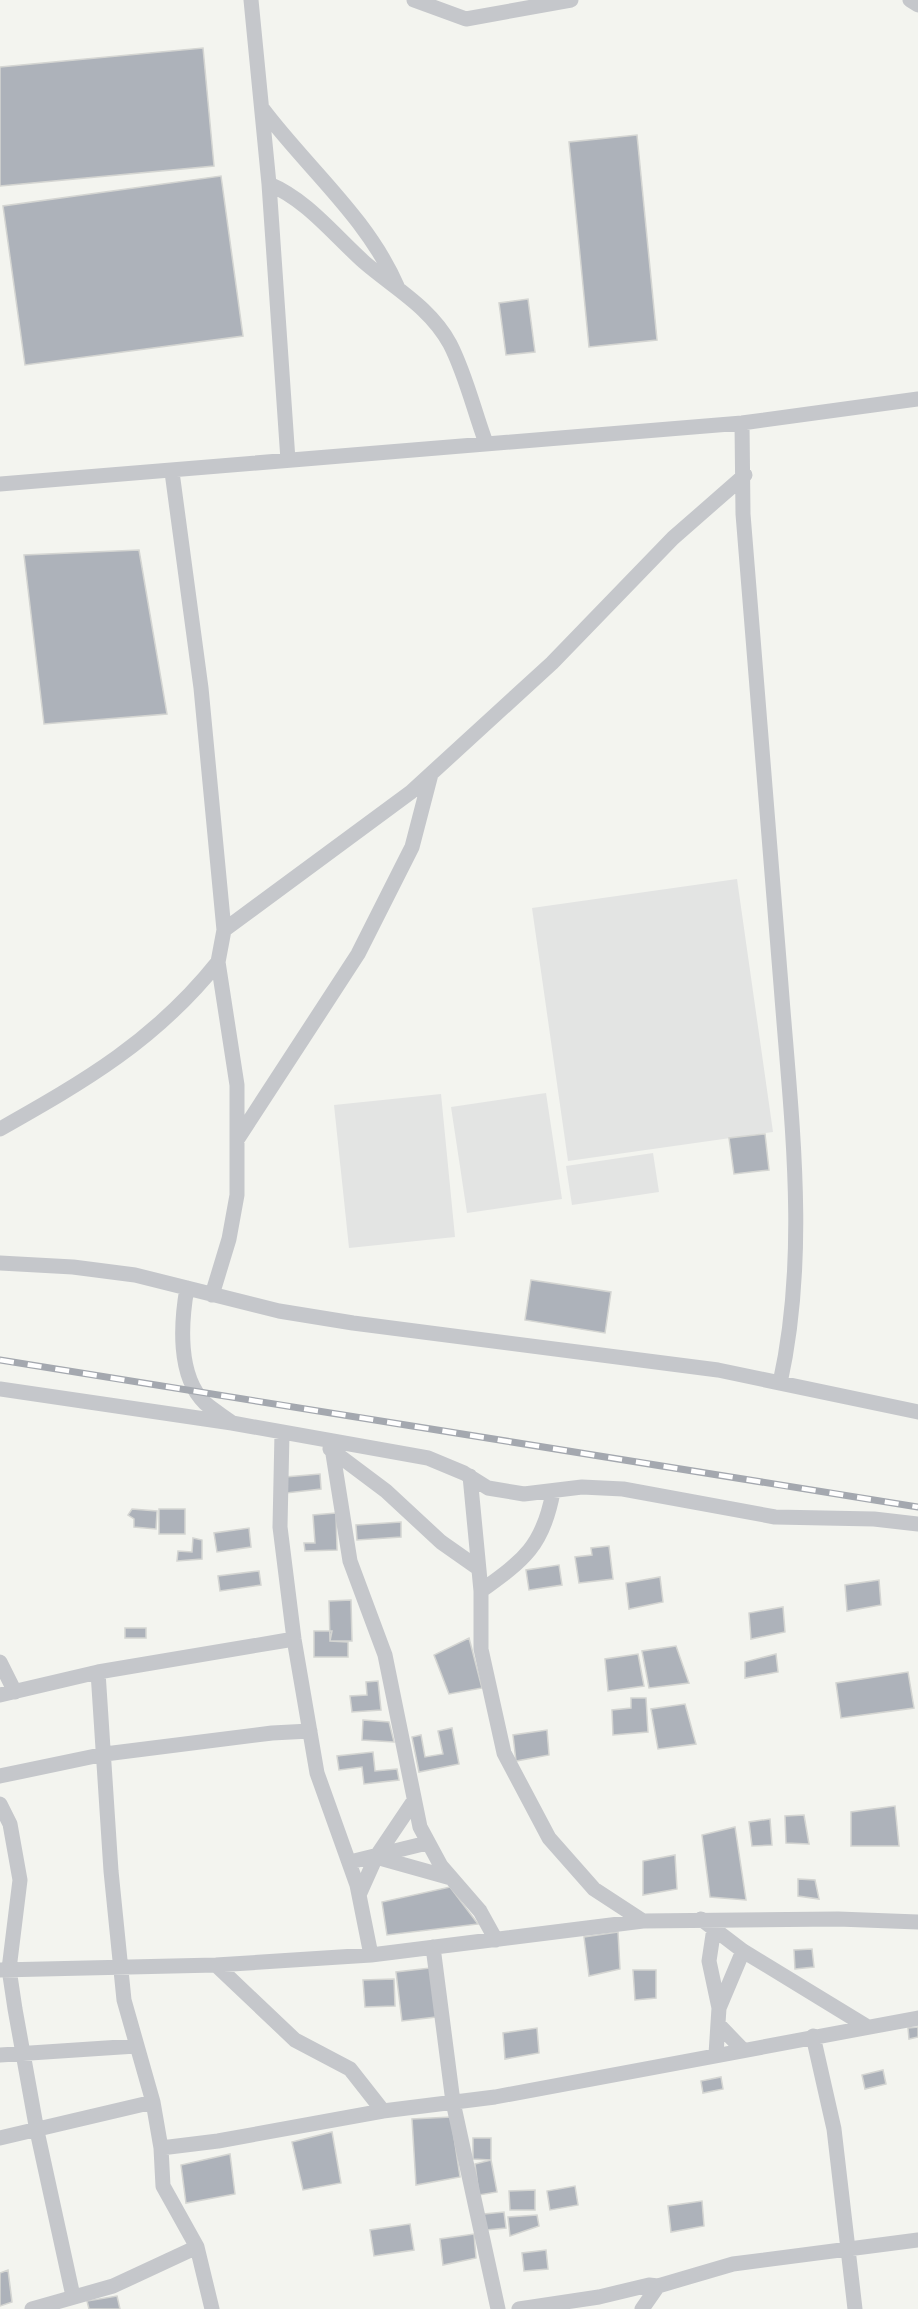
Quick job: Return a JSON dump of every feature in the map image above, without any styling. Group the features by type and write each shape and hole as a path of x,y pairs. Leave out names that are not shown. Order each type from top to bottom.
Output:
{"street":[{"path":"251,0 268,184 288,460"},
{"path":"414,0 466,19 571,0"},
{"path":"910,0 918,5"},
{"path":"261,107 289,145 377,247 397,286"},
{"path":"268,184 283,190 307,207 366,263 425,311 449,343 486,443"},
{"path":"0,484 172,472 288,460 742,423 918,399"},
{"path":"742,423 745,537 794,1160 795,1271 789,1344 780,1383"},
{"path":"172,472 201,688 224,930 218,962 234,1064 237,1195 229,1239 212,1295"},
{"path":"224,930 380,816 431,774 552,663 673,538 745,475"},
{"path":"237,1140 358,954 412,847 431,774"},
{"path":"0,1129 105,1068 141,1041 180,1006 218,962"},
{"path":"0,1263 73,1267 135,1275 279,1311 353,1323 718,1370 918,1412"},
{"path":"187,1288 181,1330 191,1378 205,1402 232,1423"},
{"path":"0,1389 232,1423 282,1433 329,1448 428,1458 470,1476 488,1488 524,1494 582,1487 623,1489 775,1517 874,1519 918,1524"},
{"path":"282,1433 280,1527 294,1639 318,1773 350,1862 371,1955"},
{"path":"329,1448 363,1472 441,1542 478,1568"},
{"path":"329,1448 350,1561 385,1655 399,1718 413,1802 427,1844 480,1911 496,1940"},
{"path":"470,1476 481,1591 480,1649 504,1753 549,1838 594,1890 643,1921"},
{"path":"481,1591 522,1560 538,1542 548,1517 553,1492"},
{"path":"0,1662 7,1694 98,1672 294,1639"},
{"path":"98,1672 123,2000 153,2102 161,2148 163,2186 197,2247 212,2309"},
{"path":"0,1776 105,1754 310,1731"},
{"path":"359,1896 376,1857 413,1802"},
{"path":"0,1804 10,1824 20,1880 5,1969 73,2296"},
{"path":"350,1862 427,1844"},
{"path":"376,1857 453,1879"},
{"path":"701,1919 744,1951 866,2026"},
{"path":"5,1969 216,1965 371,1955 643,1921 701,1919 918,1922"},
{"path":"714,1928 709,1961 718,2016 716,2054"},
{"path":"433,1947 453,2102 498,2309"},
{"path":"718,2016 744,1951"},
{"path":"216,1965 295,2040 350,2069 383,2111"},
{"path":"718,2016 741,2049"},
{"path":"161,2148 229,2139 383,2111 505,2095 741,2049 918,2018"},
{"path":"813,2036 834,2129 855,2309"},
{"path":"0,2055 136,2046"},
{"path":"0,2138 153,2102"},
{"path":"519,2309 557,2307 649,2285 658,2286 733,2264 848,2251 918,2240"},
{"path":"32,2309 112,2286 197,2247"},
{"path":"642,2309 658,2286"}],"shaded area":[{"path":"737,879 773,1132 568,1161 532,908"},
{"path":"546,1093 562,1199 467,1213 451,1107"},
{"path":"441,1094 455,1237 349,1248 334,1105"},
{"path":"653,1153 659,1192 572,1205 566,1166"}],"building":[{"path":"203,48 214,166 0,186 0,67"},
{"path":"637,135 657,340 589,347 569,142"},
{"path":"221,176 243,336 25,365 3,206"},
{"path":"528,299 535,352 506,355 499,303"},
{"path":"139,550 167,714 44,724 24,555"},
{"path":"765,1134 769,1170 734,1174 729,1138"},
{"path":"531,1280 611,1292 605,1333 525,1320"},
{"path":"320,1474 321,1489 286,1493 285,1477"},
{"path":"132,1509 157,1511 156,1529 134,1527 134,1519 128,1515"},
{"path":"159,1509 185,1509 185,1534 159,1534"},
{"path":"336,1513 337,1550 305,1551 304,1543 315,1543 313,1515"},
{"path":"401,1522 401,1537 357,1540 356,1525"},
{"path":"249,1528 251,1547 217,1552 214,1533"},
{"path":"193,1538 202,1540 202,1559 177,1561 178,1551 192,1552"},
{"path":"609,1546 613,1579 579,1583 575,1557 592,1555 591,1548"},
{"path":"559,1565 562,1585 529,1590 526,1570"},
{"path":"259,1571 261,1585 220,1591 218,1576"},
{"path":"660,1577 663,1602 629,1609 626,1583"},
{"path":"879,1580 881,1605 847,1611 845,1585"},
{"path":"351,1600 352,1641 330,1641 329,1601"},
{"path":"783,1607 785,1632 751,1639 749,1613"},
{"path":"125,1628 146,1628 146,1638 125,1638"},
{"path":"314,1631 332,1631 330,1641 348,1642 348,1657 314,1657"},
{"path":"469,1638 482,1688 449,1694 434,1655"},
{"path":"676,1646 689,1683 649,1688 642,1651"},
{"path":"638,1654 644,1686 608,1691 605,1659"},
{"path":"776,1654 778,1672 745,1678 745,1662"},
{"path":"908,1672 914,1708 841,1718 836,1683"},
{"path":"378,1681 381,1710 352,1712 350,1696 367,1695 366,1682"},
{"path":"631,1698 646,1698 648,1732 613,1735 612,1710 631,1708"},
{"path":"685,1704 696,1744 658,1749 651,1709"},
{"path":"363,1720 389,1722 394,1742 362,1740"},
{"path":"452,1728 459,1764 419,1772 412,1737 421,1735 425,1757 443,1754 438,1731"},
{"path":"547,1730 549,1755 516,1761 513,1735"},
{"path":"373,1752 375,1771 397,1769 399,1780 364,1784 362,1767 339,1770 337,1756"},
{"path":"895,1806 899,1846 851,1846 851,1812"},
{"path":"804,1815 809,1844 786,1843 785,1816"},
{"path":"770,1819 772,1845 752,1846 749,1822"},
{"path":"735,1827 746,1900 710,1897 702,1835"},
{"path":"675,1855 677,1889 643,1895 643,1861"},
{"path":"798,1879 815,1880 819,1899 798,1896"},
{"path":"450,1887 478,1924 387,1935 382,1902"},
{"path":"618,1932 620,1969 589,1976 584,1937"},
{"path":"812,1949 814,1967 795,1969 794,1950"},
{"path":"430,1968 436,2017 402,2021 396,1972"},
{"path":"633,1970 656,1970 656,1998 635,2000"},
{"path":"394,1979 395,2006 365,2007 363,1980"},
{"path":"918,2027 918,2037 909,2039 908,2028"},
{"path":"537,2028 539,2053 505,2059 503,2033"},
{"path":"883,2070 886,2084 865,2089 862,2075"},
{"path":"721,2077 723,2089 703,2093 701,2081"},
{"path":"451,2117 460,2177 416,2185 412,2119"},
{"path":"332,2132 341,2183 303,2190 292,2142"},
{"path":"473,2138 491,2138 491,2160 473,2159"},
{"path":"230,2154 235,2194 186,2203 181,2165"},
{"path":"491,2160 497,2192 479,2195 475,2164"},
{"path":"575,2186 578,2205 550,2210 547,2191"},
{"path":"535,2190 535,2210 510,2210 509,2191"},
{"path":"702,2201 704,2226 671,2232 668,2206"},
{"path":"504,2212 506,2228 486,2230 484,2214"},
{"path":"537,2215 539,2226 510,2236 508,2217"},
{"path":"410,2224 414,2250 374,2256 370,2230"},
{"path":"474,2234 476,2258 443,2265 440,2239"},
{"path":"546,2250 548,2269 524,2271 522,2253"},
{"path":"8,2270 12,2302 0,2306 0,2273"},
{"path":"117,2296 120,2309 89,2309 87,2301"}],"railway":[{"path":"0,1360 918,1507"}]}
